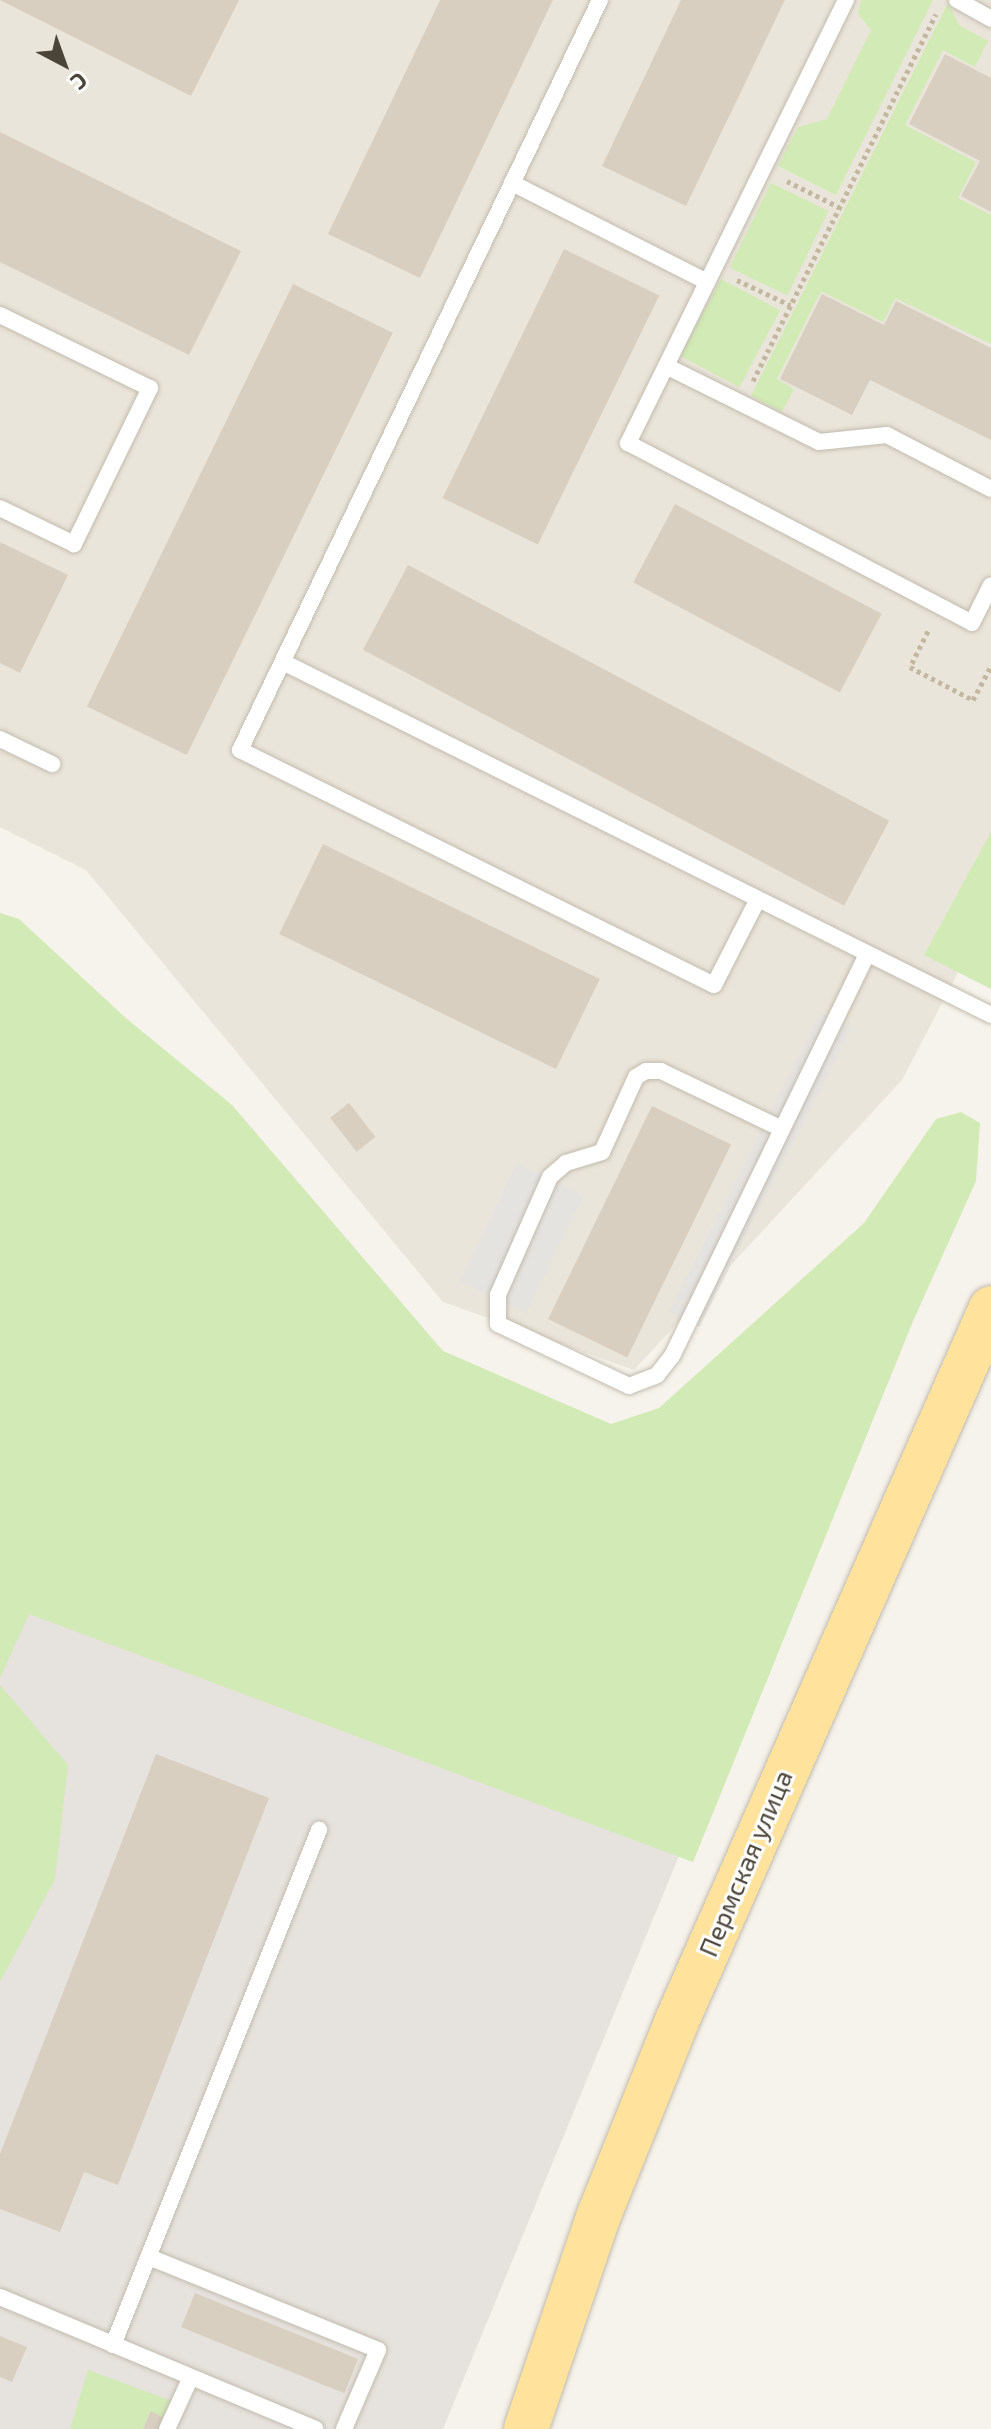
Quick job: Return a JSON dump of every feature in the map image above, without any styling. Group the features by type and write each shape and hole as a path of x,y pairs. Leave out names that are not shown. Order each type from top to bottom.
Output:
{"main road":[{"name":"Пермская улица","path":"526,2429 599,2215 676,2023 991,1308"}],"lane":[{"path":"600,0 240,750 714,985 757,901"},
{"path":"846,0 628,443 972,623 991,585"},
{"path":"957,0 991,19"},
{"path":"512,183 711,275"},
{"path":"0,315 150,388 74,544 0,508"},
{"path":"666,366 819,442 887,435 991,489"},
{"path":"283,662 991,1015"},
{"path":"0,739 52,764"},
{"path":"782,1129 661,1071 636,1077 602,1152 566,1163 550,1177 498,1295 498,1324 629,1386 657,1375 672,1356 867,955"},
{"path":"113,2345 319,1830"},
{"path":"149,2257 378,2350 344,2429"},
{"path":"0,2297 316,2429"},
{"path":"167,2429 191,2377"}],"path":[{"path":"741,403 943,0"},
{"path":"763,169 839,207"},
{"path":"711,275 790,305"},
{"path":"940,607 910,667 973,700 991,666"}],"shaded area":[{"path":"0,0 991,0 991,909 902,1080 634,1370 443,1302 86,870 0,827"},
{"path":"821,1013 851,1028 699,1327 669,1311"},
{"path":"517,1163 584,1195 526,1313 460,1281"},
{"path":"25,1605 681,1851 443,2429 0,2429 0,1661"}],"green space":[{"path":"861,0 933,0 836,195 778,166 798,127 827,119 871,30 858,14"},
{"path":"948,3 959,25 988,41 975,67 943,50 905,125 976,162 958,198 991,215 991,344 895,298 883,322 821,291 777,379 794,389 782,412 751,396"},
{"path":"771,183 829,211 787,296 730,267"},
{"path":"721,279 780,310 739,387 680,356"},
{"path":"991,832 991,989 924,955"},
{"path":"0,913 19,919 127,1019 232,1105 443,1351 611,1424 659,1408 864,1223 936,1119 961,1112 980,1123 976,1181 914,1319 693,1862 29,1614 0,1678"},
{"path":"0,1685 68,1765 55,1879 0,1982"},
{"path":"88,2370 172,2401 164,2418 151,2412 143,2429 70,2429"}],"building":[{"path":"0,0 239,0 191,96"},
{"path":"440,0 553,0 420,278 328,234"},
{"path":"681,0 785,0 686,206 602,166"},
{"path":"945,54 991,78 991,212 961,196 980,161 909,124"},
{"path":"0,132 241,251 189,355 0,262"},
{"path":"564,249 659,295 538,544 443,498"},
{"path":"293,284 393,333 187,755 87,706"},
{"path":"822,294 884,325 896,301 991,348 991,440 870,380 852,415 780,379"},
{"path":"675,504 882,614 840,692 633,583"},
{"path":"0,542 68,575 20,673 0,663"},
{"path":"408,565 889,821 844,906 363,650"},
{"path":"323,844 600,979 556,1069 279,934"},
{"path":"349,1103 375,1137 357,1152 330,1118"},
{"path":"652,1106 731,1145 627,1358 548,1319"},
{"path":"156,1754 269,1798 118,2185 84,2172 60,2232 0,2209 0,2154"},
{"path":"195,2293 358,2359 344,2393 181,2327"},
{"path":"0,2336 27,2347 12,2382 0,2377"},
{"path":"151,2411 164,2418 159,2429 143,2429"}]}
